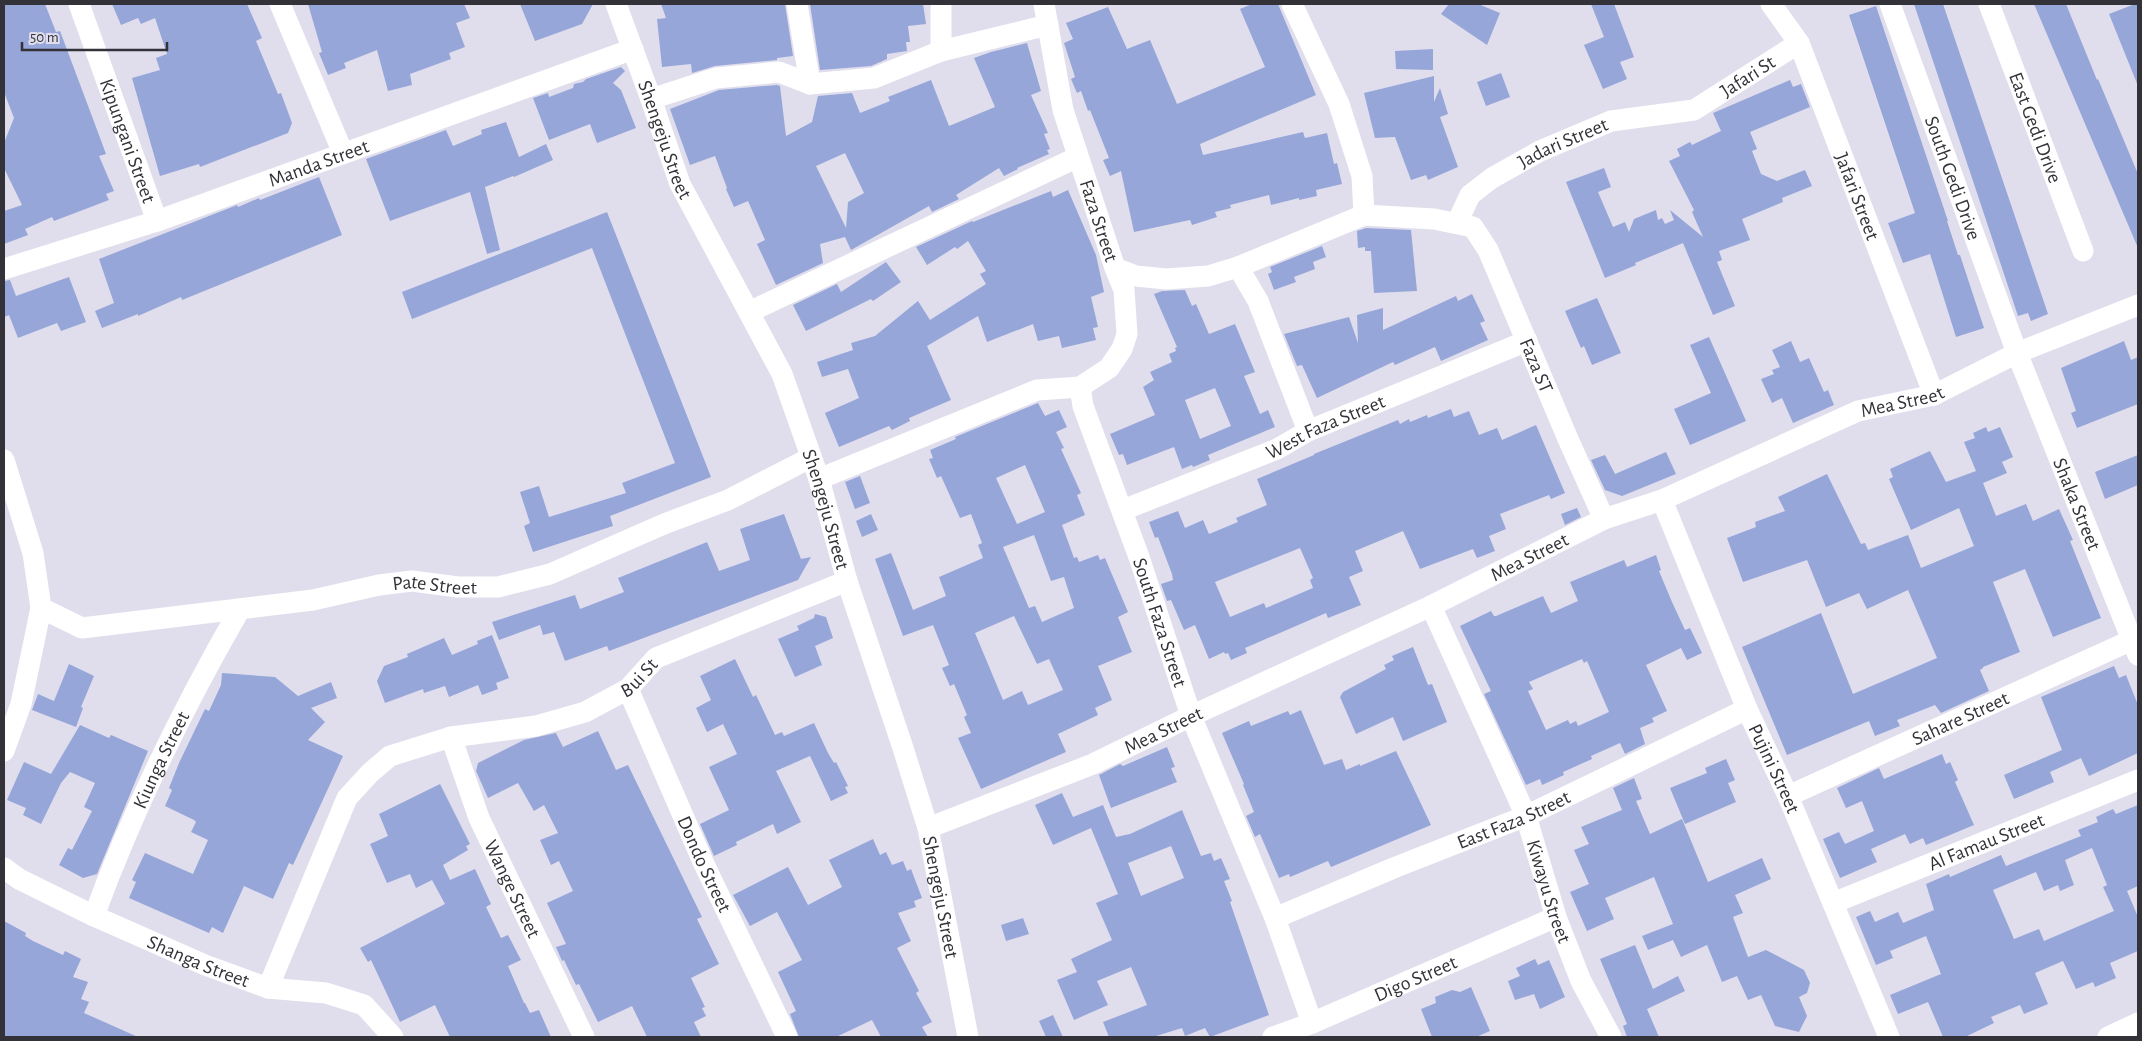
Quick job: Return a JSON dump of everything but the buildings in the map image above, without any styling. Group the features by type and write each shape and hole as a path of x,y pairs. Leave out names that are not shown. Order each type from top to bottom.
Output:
{"street":[{"name":"Kipungani Street","path":"79,4 157,221"},
{"path":"280,4 343,154"},
{"name":"Shengeju Street","path":"616,4 680,184 782,374 819,480 847,581 928,828 968,1037"},
{"path":"797,4 810,84"},
{"path":"941,4 941,50"},
{"name":"Faza Street","path":"1044,4 1063,110 1115,268 1136,276 1166,279 1208,276 1238,267 1364,215 1409,216 1457,223"},
{"path":"1292,4 1339,104 1362,176 1364,215"},
{"name":"Jafari Street","path":"1771,4 1799,43 1934,395"},
{"name":"South Gedi Drive","path":"1890,4 2017,353"},
{"name":"East Gedi Drive","path":"1989,4 2083,251"},
{"path":"651,99 716,78 779,72 810,84 874,78 941,50 1048,24"},
{"name":"Jafari St","path":"1694,110 1799,43"},
{"name":"Manda Street","path":"4,269 157,221 633,49"},
{"name":"Jadari Street","path":"1457,223 1470,194 1492,178 1540,151 1611,121 1694,110"},
{"path":"748,312 1078,157"},
{"name":"Faza ST","path":"1457,223 1474,227 1488,250 1604,519"},
{"path":"1238,267 1258,301 1308,431"},
{"path":"819,480 1038,390 1080,387 1109,368 1122,349 1127,334 1124,290 1115,268"},
{"name":"Mea Street","path":"928,828 1093,764 1191,716 1431,606 1604,519 1662,500 1858,411 1934,395 2017,353 2138,305"},
{"name":"West Faza Street","path":"1123,510 1276,449 1308,431 1527,341"},
{"name":"Shaka Street","path":"2017,353 2135,647"},
{"name":"South Faza Street","path":"1080,387 1083,406 1123,510 1191,716 1275,918 1312,1023"},
{"name":"Pate Street","path":"41,608 82,628 313,600 379,585 412,580 458,587 498,587 550,574 613,546 728,500 810,458"},
{"path":"4,460 32,553 41,608 21,704 4,751"},
{"name":"Pujini Street","path":"1662,500 1747,709 1788,796 1889,1037"},
{"name":"Bui St","path":"268,988 347,798 390,756 451,737 536,726 585,712 628,689 656,658 847,581"},
{"name":"Kiwayu Street","path":"1431,606 1526,816 1556,917 1581,981 1611,1037"},
{"name":"Kiunga Street","path":"94,916 114,861 159,760 240,609"},
{"name":"Sahare Street","path":"1788,796 2135,647"},
{"name":"Dondo Street","path":"628,689 704,864 787,1037"},
{"name":"East Faza Street","path":"1275,918 1396,867 1526,816 1747,709"},
{"name":"Wange Street","path":"451,737 479,818 584,1037"},
{"name":"Al Famau Street","path":"1833,903 2138,780"},
{"name":"Shanga Street","path":"4,868 19,879 94,916 205,965 268,988 326,993 364,1005 393,1037"},
{"name":"Digo Street","path":"1273,1037 1312,1023 1556,917"},
{"path":"2108,1037 2138,1023"}]}
